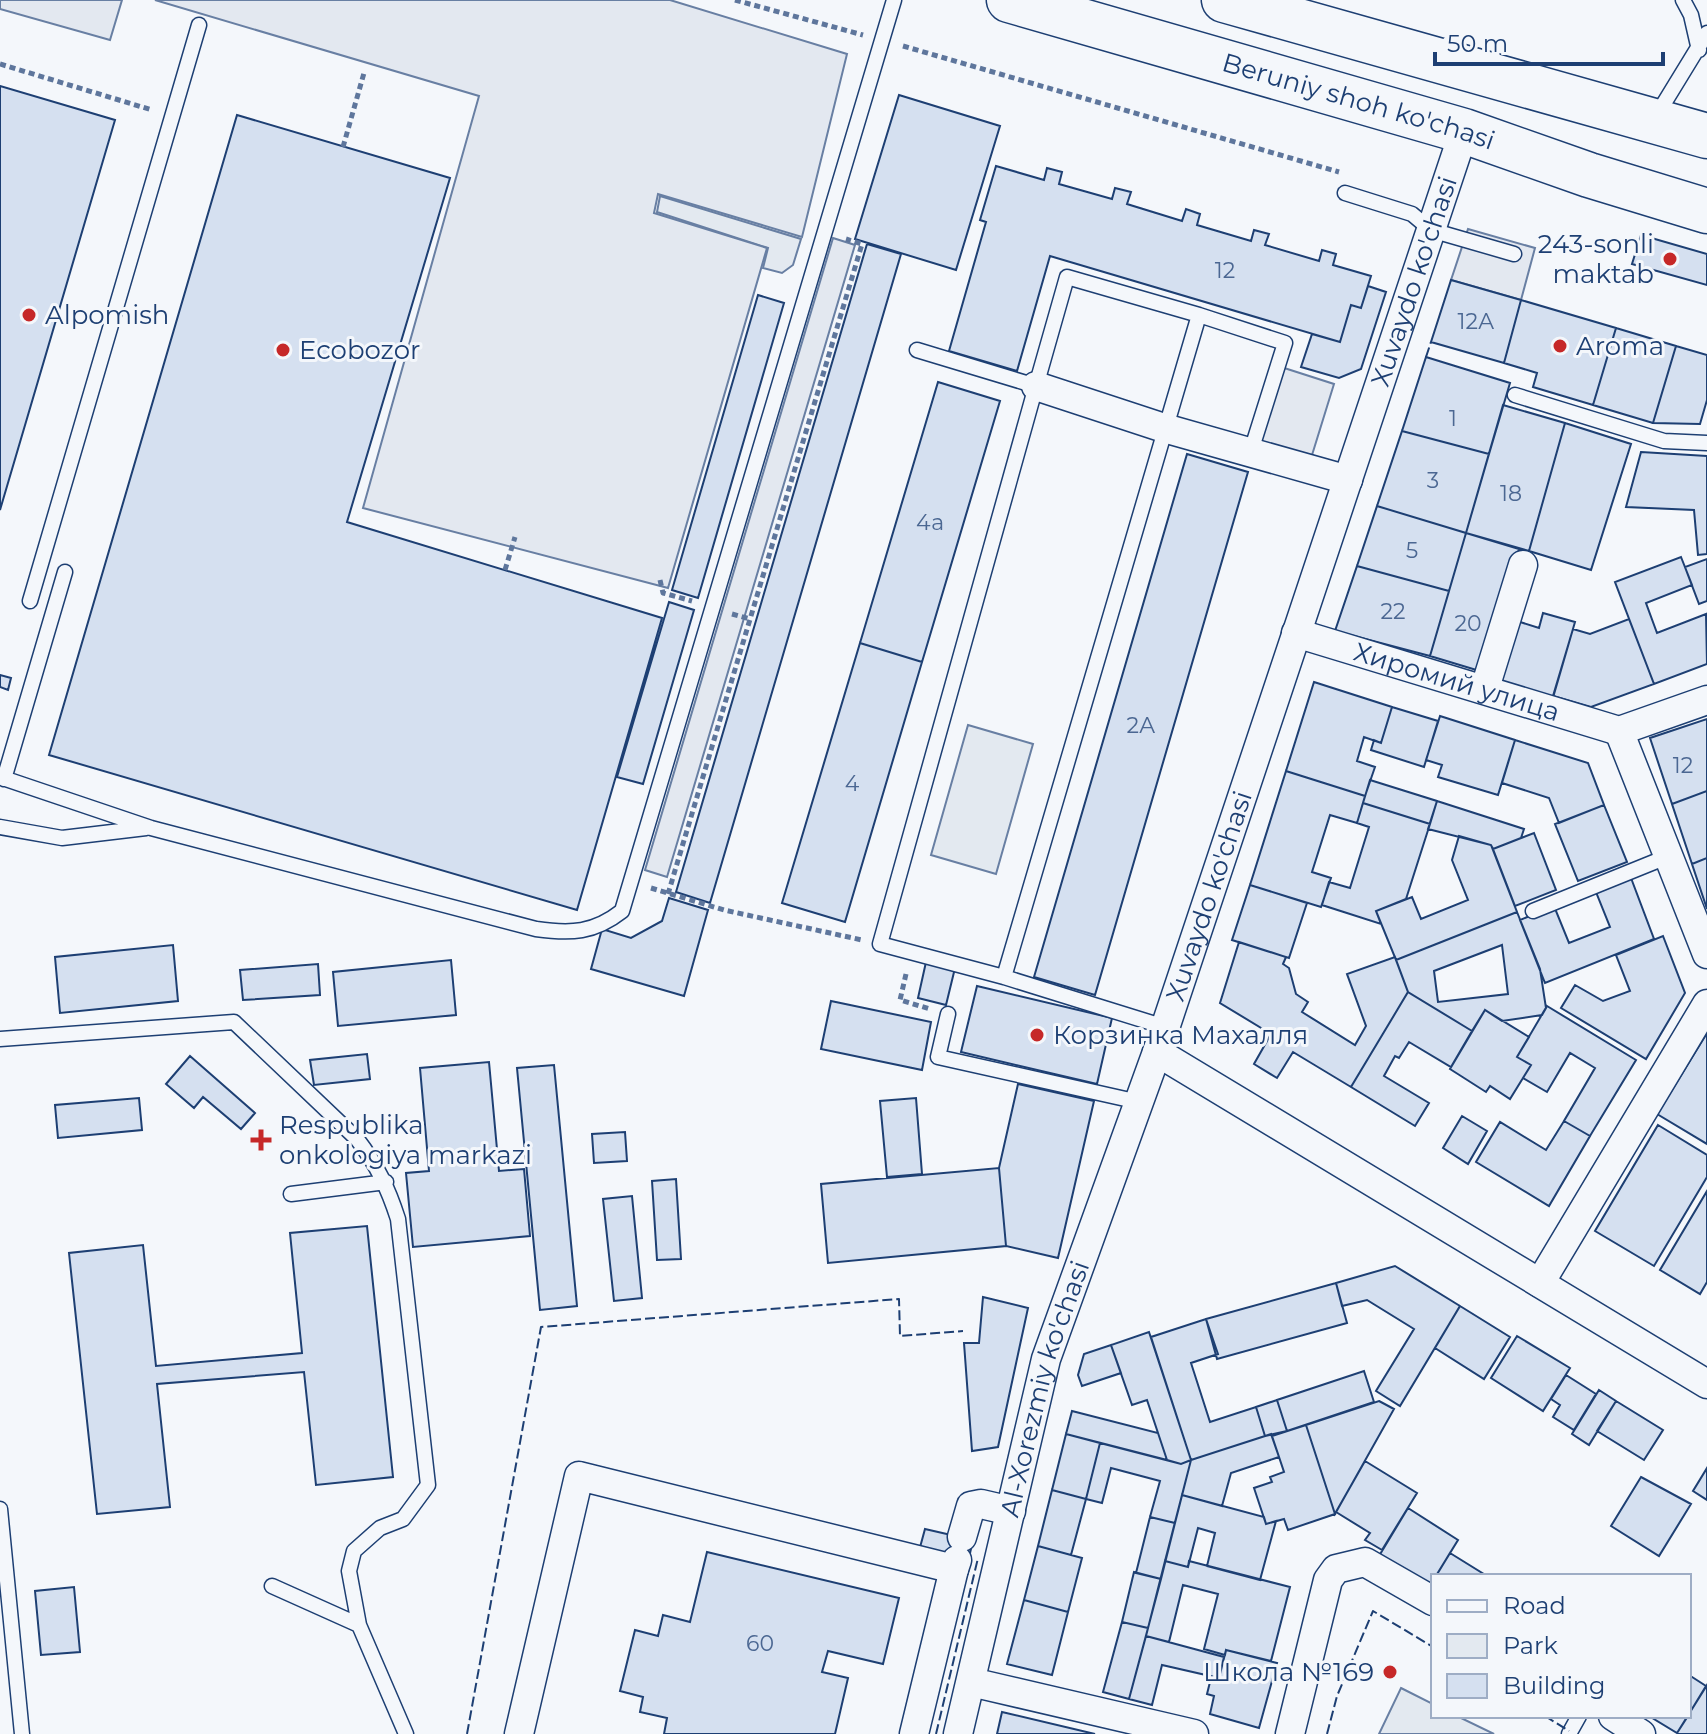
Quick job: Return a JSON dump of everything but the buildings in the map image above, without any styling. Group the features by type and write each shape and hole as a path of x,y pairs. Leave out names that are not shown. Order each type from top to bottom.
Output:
{"main road":[{"name":"Beruniy shoh ko'chasi","path":"1009,0 1464,131 1589,175 1707,211"},
{"path":"1232,1 1707,136"},
{"path":"1398,50 1464,131 1577,100"}],"street":[{"name":"Xuvaydo ko'chasi","path":"1161,1040 1464,131"},
{"path":"1036,386 1164,428 1348,480"},
{"path":"1485,688 1523,565"},
{"name":"Хиромий улица","path":"1296,633 1619,731"},
{"path":"1707,700 1619,731 1707,954"},
{"path":"1540,1283 1707,1004"},
{"path":"1161,1040 1540,1283 1707,1384"},
{"name":"Al-Xorezmiy ko'chasi","path":"958,1734 1046,1359 1161,1040"},
{"path":"519,1734 579,1476 958,1555"},
{"path":"914,1734 971,1506 981,1504 1011,1511"},
{"path":"1290,1734 1328,1580 1336,1569 1365,1562 1431,1600"},
{"path":"971,1682 1194,1734"},
{"path":"1616,1718 1641,1734"}],"lane":[{"path":"65,572 2,778 151,828 561,933 584,932 605,924 622,911 894,0"},
{"path":"1683,0 1702,51"},
{"path":"30,601 199,25"},
{"path":"1653,121 1702,51 1707,33"},
{"path":"1345,193 1412,214 1431,230 1514,254"},
{"path":"1161,1040 1004,977 880,944 1067,277 1285,343 1251,451"},
{"path":"1004,977 1199,315"},
{"path":"917,350 1036,386"},
{"path":"1515,395 1664,441 1707,443"},
{"path":"0,827 62,838 151,828"},
{"path":"1533,911 1669,856"},
{"path":"948,1014 938,1057 1139,1102"},
{"path":"0,1039 234,1022 357,1139 386,1182 398,1219 406,1270 428,1485 403,1519 380,1528 354,1551 349,1571 359,1625 406,1734"},
{"path":"291,1194 386,1182"},
{"path":"0,1509 22,1734"},
{"path":"272,1586 359,1625"}],"path":[{"path":"735,0 1353,176"},
{"path":"0,64 172,116"},
{"path":"343,147 364,73"},
{"path":"668,894 862,244 826,233"},
{"path":"505,570 515,537"},
{"path":"660,580 663,593 696,603"},
{"path":"631,882 724,910 880,944"},
{"path":"911,952 900,1000 948,1014"}],"green space":[{"path":"660,196 801,239 793,265 782,273 763,268 768,248 657,212"},
{"path":"968,725 1033,744 996,874 931,855"},
{"path":"1401,1688 1431,1703 1431,1718 1461,1718 1494,1734 1379,1734"}],"shaded area":[{"path":"0,0 122,0 110,40 0,9"},
{"path":"155,0 670,0 847,54 802,237 658,194 654,213 767,248 668,588 363,508 479,96"},
{"path":"1468,229 1535,248 1521,300 1451,280"},
{"path":"833,238 855,245 667,877 645,870"},
{"path":"1278,366 1334,384 1308,468 1251,451"}],"fence":[{"path":"1426,357 1431,342"},
{"path":"467,1734 541,1327 899,1299 900,1336 963,1331"},
{"path":"936,1734 978,1558"},
{"path":"1327,1734 1337,1696 1373,1611 1431,1646"},
{"path":"1548,1718 1569,1731"}],"place":[{"name":"243-sonli maktab","path":"1670,259"},
{"name":"Alpomish","path":"29,315"},
{"name":"Aroma","path":"1560,346"},
{"name":"Ecobozor","path":"283,350"},
{"name":"Корзинка Махалля","path":"1037,1035"},
{"name":"Respublika onkologiya markazi","path":"261,1140"},
{"name":"Школа №169","path":"1390,1672"}]}
